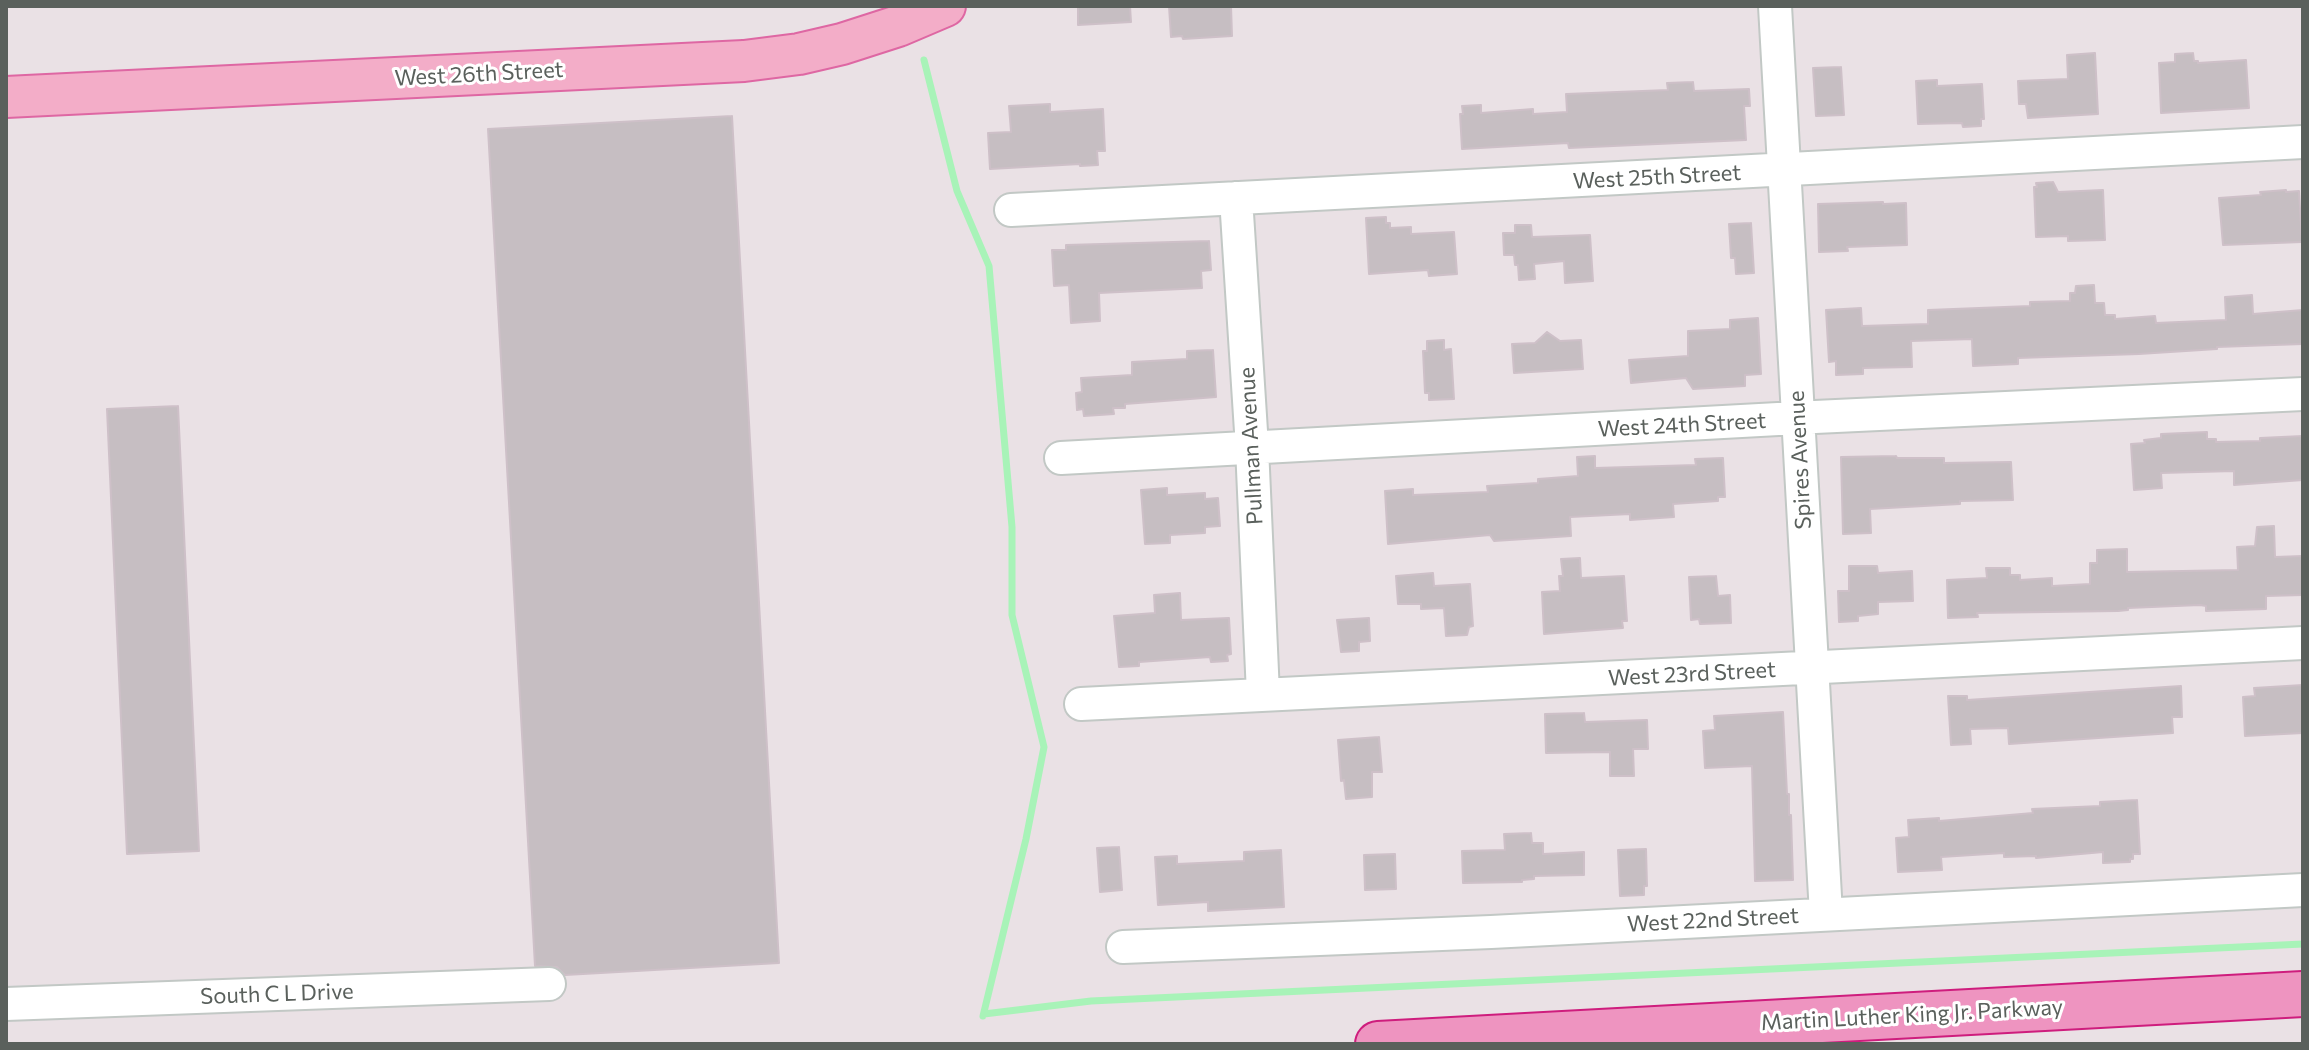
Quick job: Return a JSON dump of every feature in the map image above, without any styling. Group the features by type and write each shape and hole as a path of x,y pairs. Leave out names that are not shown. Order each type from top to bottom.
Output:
{"highway":[{"name":"Martin Luther King Jr. Parkway","path":"1378,1044 2303,994"}],"main road":[{"name":"West 26th Street","path":"6,97 744,61 799,54 842,44 898,26 945,6"}],"street":[{"name":"Spires Avenue","path":"1775,6 1826,914"},
{"name":"West 25th Street","path":"1011,210 2303,142"},
{"name":"Pullman Avenue","path":"1236,198 1252,447 1263,694"},
{"name":"West 24th Street","path":"1061,458 2303,394"},
{"name":"West 23rd Street","path":"1081,704 2303,643"},
{"name":"West 22nd Street","path":"1123,947 1491,932 2303,890"},
{"name":"South C L Drive","path":"6,1004 549,984"}],"building":[{"path":"1078,6 1130,6 1131,22 1078,25"},
{"path":"1169,6 1231,6 1232,36 1171,37"},
{"path":"2095,53 2098,114 2028,118 2026,104 2019,104 2018,81 2068,79 2067,55"},
{"path":"2193,53 2194,61 2198,63 2246,60 2249,108 2161,113 2159,63 2175,62 2175,54"},
{"path":"1841,67 1844,115 1816,116 1813,68"},
{"path":"1937,80 1937,86 1982,84 1984,119 1981,119 1981,126 1918,124 1916,81"},
{"path":"1693,82 1694,91 1749,89 1750,106 1744,106 1746,140 1569,148 1568,143 1462,149 1462,106 1481,105 1481,113 1533,109 1533,114 1567,112 1566,94 1668,90 1667,83"},
{"path":"1050,104 1050,112 1103,109 1105,151 1097,151 1098,165 990,169 988,133 1011,132 1009,106"},
{"path":"732,116 779,963 565,975 557,967 535,966 488,129"},
{"path":"2053,182 2058,192 2103,190 2105,240 2068,241 2068,236 2036,237 2034,187 2037,187 2036,183"},
{"path":"2299,191 2302,242 2223,245 2219,198"},
{"path":"1906,203 1907,245 1847,247 1848,251 1819,252 1818,204"},
{"path":"1386,217 1390,228 1411,227 1411,234 1454,232 1457,274 1429,276 1428,270 1369,274 1366,218"},
{"path":"1751,223 1754,273 1736,274 1735,258 1731,258 1729,224"},
{"path":"1515,225 1531,225 1532,237 1590,235 1593,281 1565,283 1564,261 1534,264 1535,279 1519,280 1514,255 1504,255 1503,233 1515,233"},
{"path":"1209,241 1211,270 1201,271 1202,288 1099,293 1100,321 1071,323 1069,285 1054,286 1052,250 1066,250 1066,245"},
{"path":"2094,285 2095,303 2104,303 2105,315 2115,315 2115,319 2155,316 2156,323 2226,320 2225,297 2252,295 2253,314 2303,310 2303,344 2018,358 2018,364 1973,366 1972,339 1911,341 1912,367 1863,368 1863,374 1836,375 1836,361 1829,362 1826,310 1861,308 1862,326 1928,324 1928,310 2030,306 2030,302 2070,301 2070,293 2075,293 2076,286"},
{"path":"1758,318 1761,374 1745,375 1745,386 1693,389 1686,378 1631,383 1629,360 1688,356 1688,331 1730,329 1730,320"},
{"path":"1547,332 1560,341 1581,340 1583,369 1514,373 1512,344 1535,343"},
{"path":"1444,340 1444,350 1451,349 1454,399 1429,400 1429,393 1425,393 1423,351 1427,351 1427,341"},
{"path":"1213,350 1216,397 1125,404 1125,408 1113,408 1114,414 1084,416 1083,409 1077,410 1076,393 1082,392 1081,378 1132,375 1132,362 1187,359 1187,351"},
{"path":"178,406 199,851 127,854 107,409"},
{"path":"2207,432 2207,439 2216,439 2216,442 2303,436 2303,480 2234,485 2234,471 2161,473 2162,488 2134,490 2131,444 2161,438 2161,434"},
{"path":"1595,456 1595,468 1696,465 1695,459 1723,458 1725,497 1718,497 1718,501 1673,504 1674,517 1630,520 1630,514 1570,517 1571,536 1494,541 1490,535 1388,544 1385,491 1413,489 1413,495 1488,492 1487,486 1538,483 1538,479 1578,476 1577,457"},
{"path":"1841,457 1944,458 1944,463 2011,462 2013,500 1870,509 1871,533 1843,534"},
{"path":"1167,488 1167,495 1205,493 1205,499 1218,498 1220,526 1205,527 1205,533 1170,535 1170,543 1145,544 1141,490"},
{"path":"2274,526 2275,557 2303,556 2303,595 2266,596 2266,609 2206,611 2206,606 2200,605 2118,611 1977,613 1978,617 1948,618 1947,580 1987,578 1986,568 2010,568 2010,575 2020,575 2020,580 2052,578 2052,586 2090,584 2090,563 2097,563 2097,550 2127,549 2127,572 2238,570 2237,547 2255,546 2257,527"},
{"path":"1580,558 1581,578 1624,576 1627,621 1622,621 1623,628 1544,634 1542,592 1560,591 1559,576 1563,576 1561,559"},
{"path":"1849,566 1877,566 1878,573 1912,571 1913,601 1878,602 1878,614 1858,616 1858,621 1839,622 1838,591 1849,591"},
{"path":"1433,573 1434,586 1470,584 1473,626 1469,627 1467,635 1446,636 1444,608 1421,609 1421,604 1398,604 1396,576"},
{"path":"1716,576 1718,596 1730,595 1731,623 1700,624 1699,619 1691,620 1689,577"},
{"path":"1180,593 1181,620 1229,618 1231,654 1227,655 1228,661 1211,662 1210,657 1139,662 1139,666 1119,667 1114,616 1155,613 1154,595"},
{"path":"1369,618 1370,641 1359,642 1359,651 1341,652 1337,620"},
{"path":"2303,685 2303,733 2245,736 2243,697 2255,696 2254,688"},
{"path":"2181,686 2182,717 2172,717 2173,733 2009,744 2008,728 1970,729 1971,744 1951,745 1948,696 1967,696 1967,700"},
{"path":"1783,712 1793,880 1755,881 1752,766 1705,768 1703,731 1715,730 1714,716"},
{"path":"1584,713 1585,722 1647,720 1648,749 1633,749 1634,776 1610,776 1610,752 1546,753 1545,714"},
{"path":"1379,737 1382,772 1372,772 1372,797 1346,799 1344,780 1341,781 1338,740"},
{"path":"2137,800 2140,854 2133,854 2130,862 2103,863 2103,852 2036,858 2004,857 2004,853 1941,857 1942,870 1898,872 1896,838 1909,837 1908,820 1939,818 1939,821 2033,813 2032,809 2100,806 2100,802"},
{"path":"1531,833 1532,843 1543,843 1543,854 1584,852 1584,875 1534,876 1534,879 1522,882 1463,883 1462,851 1505,850 1504,834"},
{"path":"1119,847 1122,890 1100,892 1097,848"},
{"path":"1646,849 1647,886 1644,886 1644,895 1620,896 1618,850"},
{"path":"1281,850 1284,907 1208,911 1208,902 1158,905 1155,857 1177,856 1177,864 1244,861 1244,852"},
{"path":"1395,854 1396,889 1365,890 1364,855"}],"waterway":[{"path":"924,60 957,191 989,266 1012,527 1012,615 1044,747 1026,839 983,1016"},
{"path":"984,1014 1091,1001 2303,944"}]}
